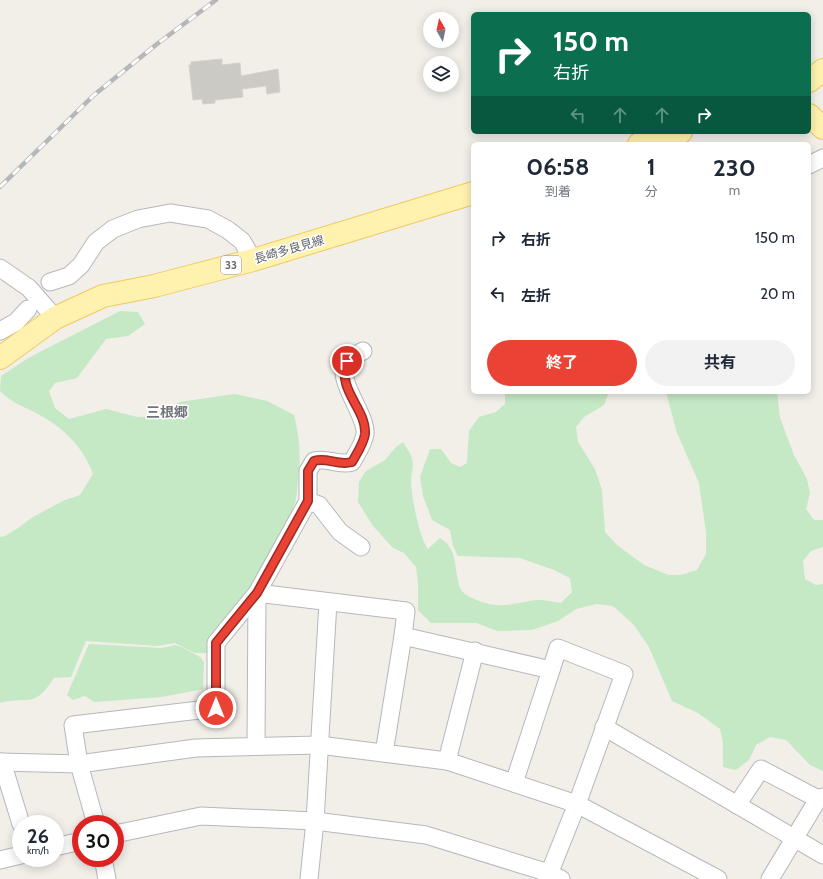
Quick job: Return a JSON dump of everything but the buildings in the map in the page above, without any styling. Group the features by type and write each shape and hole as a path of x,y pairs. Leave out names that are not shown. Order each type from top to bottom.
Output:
{"main road":[{"path":"811,80 823,70"},
{"path":"811,117 823,128"},
{"path":"646,142 674,134"},
{"name":"長崎多良見線","path":"0,358 55,318 103,296 154,286 253,260 471,194"}],"street":[{"path":"811,164 823,158"},
{"path":"50,282 69,276 80,265 96,242 113,229 138,219 170,213 208,220 228,230 242,241 253,260"},
{"path":"2,269 29,288 55,318"},
{"path":"0,331 16,322 28,309"},
{"path":"93,815 79,764 73,725 216,708 216,643 257,593 308,501 308,471 314,461 322,459 344,464 352,462 365,434 361,416 348,391 344,369 347,361 363,351"},
{"path":"308,501 319,505 340,532 361,547"},
{"path":"257,593 406,611 384,753"},
{"path":"256,746 257,593"},
{"path":"309,879 315,821 328,602"},
{"path":"403,636 474,651 551,670"},
{"path":"124,832 201,816 315,821 426,835 552,877 624,674 558,648 514,783"},
{"path":"447,761 474,651"},
{"path":"604,727 823,855"},
{"path":"18,815 1,762 79,764 196,748 319,745 447,761 577,804 718,879"},
{"path":"737,805 761,769 821,798 770,879"},
{"path":"0,860 12,857"},
{"path":"105,867 107,879"}],"green space":[{"path":"120,311 138,312 145,324 128,336 106,339 77,378 55,383 49,391 55,408 69,419 106,409 137,417 164,416 179,402 235,394 267,401 294,415 298,432 300,456 295,503 288,523 269,561 208,653 195,653 175,643 157,646 86,641 71,677 54,678 41,694 30,700 0,703 0,537 5,536 33,517 63,501 80,495 93,474 83,454 70,437 44,417 13,401 0,391 1,376 30,357"},
{"path":"505,394 608,394 604,405 584,417 576,427 578,442 595,469 602,490 605,532 617,545 644,565 669,575 681,575 697,570 706,554 706,532 699,483 677,433 667,394 777,394 780,418 794,455 807,479 810,493 806,509 814,520 823,520 823,547 811,551 803,561 805,579 816,585 823,584 823,771 810,765 786,740 770,737 756,745 749,760 736,770 723,767 723,743 720,729 698,713 672,701 649,647 634,625 613,606 597,604 576,609 558,621 532,630 498,631 476,623 431,623 418,610 418,583 416,567 404,553 393,548 373,526 358,502 359,482 366,471 385,460 396,447 403,442 412,458 413,464 411,483 416,518 422,536 428,549 440,538 447,544 452,551 458,583 465,594 485,603 499,605 539,600 561,603 572,592 570,578 554,570 520,558 458,556 453,546 450,530 432,520 423,496 420,477 430,449 441,449 451,463 460,467 467,463 469,431 479,417 496,412 505,404"},
{"path":"89,644 162,648 175,645 182,647 200,657 204,662 203,689 162,697 94,702 85,696 73,700 67,695"}],"railway":[{"path":"0,187 94,95 157,44 216,0"}],"district":[{"name":"三根郷","path":"167,412"}],"route":[{"path":"216,708 216,643 257,593 308,501 308,471 314,461 322,459 344,464 352,462 365,434 361,416 348,391 344,369 347,361"}]}
